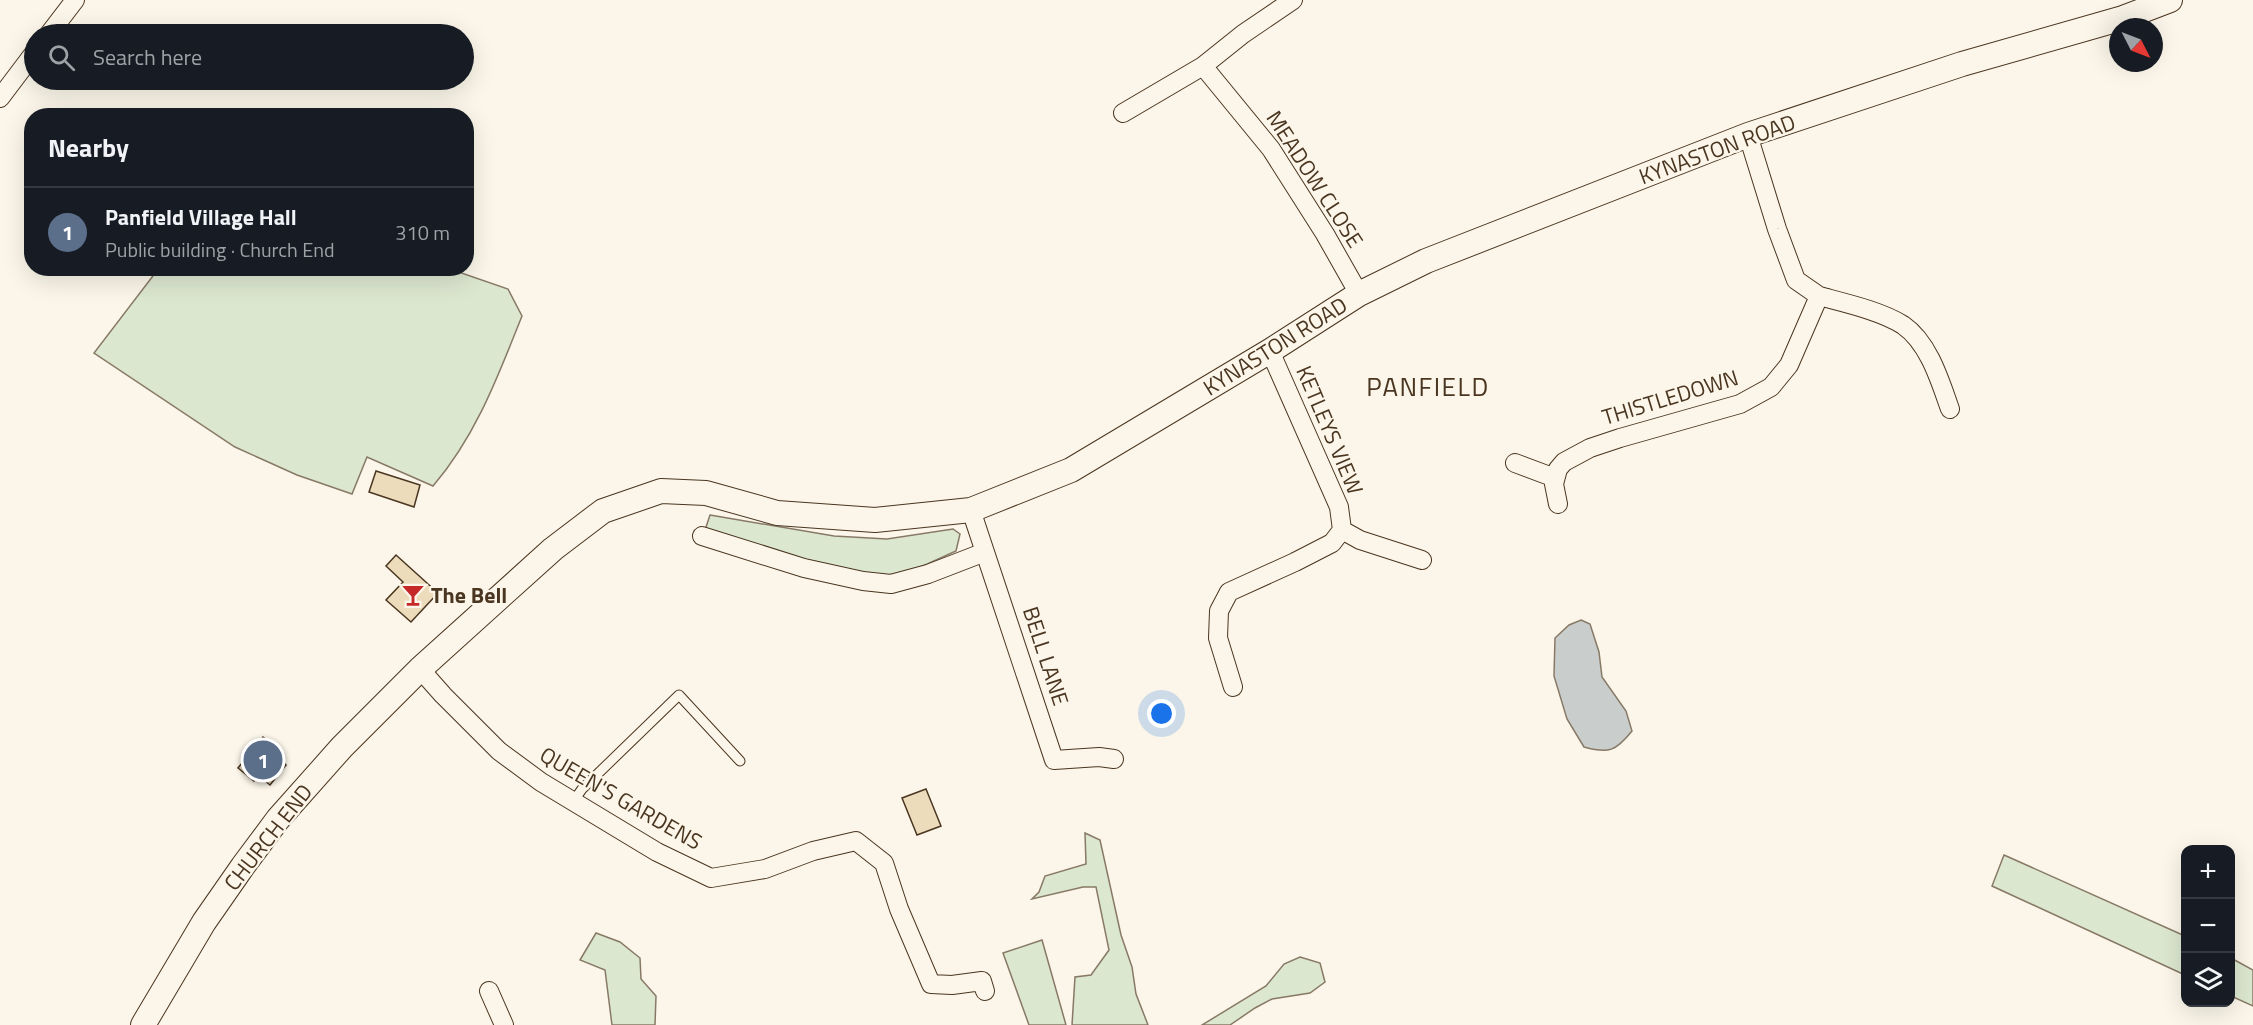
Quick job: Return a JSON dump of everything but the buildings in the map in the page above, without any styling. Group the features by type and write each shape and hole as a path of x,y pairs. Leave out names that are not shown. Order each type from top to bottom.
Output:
{"street":[{"path":"57,24 75,0"},
{"path":"1123,113 1203,66 1243,34 1293,0"},
{"name":"KYNASTON ROAD","path":"420,669 553,549 603,511 661,491 706,493 777,513 875,520 971,510 1071,470 1270,351 1359,294 1426,261 1748,135 1962,64 2123,18 2170,0"},
{"path":"0,98 24,66"},
{"name":"MEADOW CLOSE","path":"1203,66 1271,149 1325,234 1359,294"},
{"path":"1748,135 1777,229 1796,280 1819,296 1863,308 1903,325 1923,346 1950,410"},
{"name":"THISTLEDOWN","path":"1555,478 1564,462 1590,448 1740,404 1771,387 1789,364 1819,296"},
{"name":"KETLEYS VIEW","path":"1233,687 1218,638 1219,611 1229,592 1332,543 1342,530 1339,507 1270,351"},
{"path":"1515,463 1555,478 1558,504"},
{"name":"BELL LANE","path":"971,510 1054,760 1098,757 1114,759"},
{"name":"KETLEYS VIEW","path":"1342,530 1371,544 1422,560"},
{"path":"702,536 804,568 863,581 891,584 928,574 985,552"},
{"name":"QUEEN'S GARDENS","path":"420,669 499,751 541,782 657,852 711,878 765,869 813,851 856,841 884,863 899,909 931,984 952,985 982,981 985,991"},
{"name":"CHURCH END","path":"143,1025 204,922 278,819 342,747 420,669"},
{"path":"489,991 504,1025"}],"lane":[{"path":"573,802 582,789 679,695 740,761"}],"green space":[{"path":"153,276 470,276 508,289 522,316 485,405 462,447 433,486 367,457 352,494 297,475 235,447 94,353"},
{"path":"710,515 834,536 887,539 953,529 960,534 956,551 892,580 866,577 704,533"},
{"path":"1085,833 1100,840 1121,935 1132,967 1136,994 1148,1025 1072,1025 1075,977 1091,975 1109,950 1096,887 1083,887 1032,899 1039,892 1045,876 1086,864"},
{"path":"2004,855 2181,934 2181,973 1992,886"},
{"path":"596,933 620,942 640,958 641,979 656,996 655,1025 612,1025 605,970 580,960"},
{"path":"1042,940 1066,1025 1029,1025 1003,953"},
{"path":"1300,957 1320,963 1325,982 1310,993 1272,999 1230,1025 1202,1025 1266,986 1284,964"},
{"path":"2235,960 2253,970 2253,1006 2235,998"}],"shaded area":[{"path":"1581,620 1590,624 1599,652 1602,677 1626,711 1632,731 1621,743 1611,749 1600,750 1584,747 1567,719 1554,676 1555,638 1569,625"}],"place":[{"name":"The Bell","path":"413,595"},
{"name":"Panfield Village Hall","path":"263,760"}],"district":[{"name":"PANFIELD","path":"1428,387"}]}
